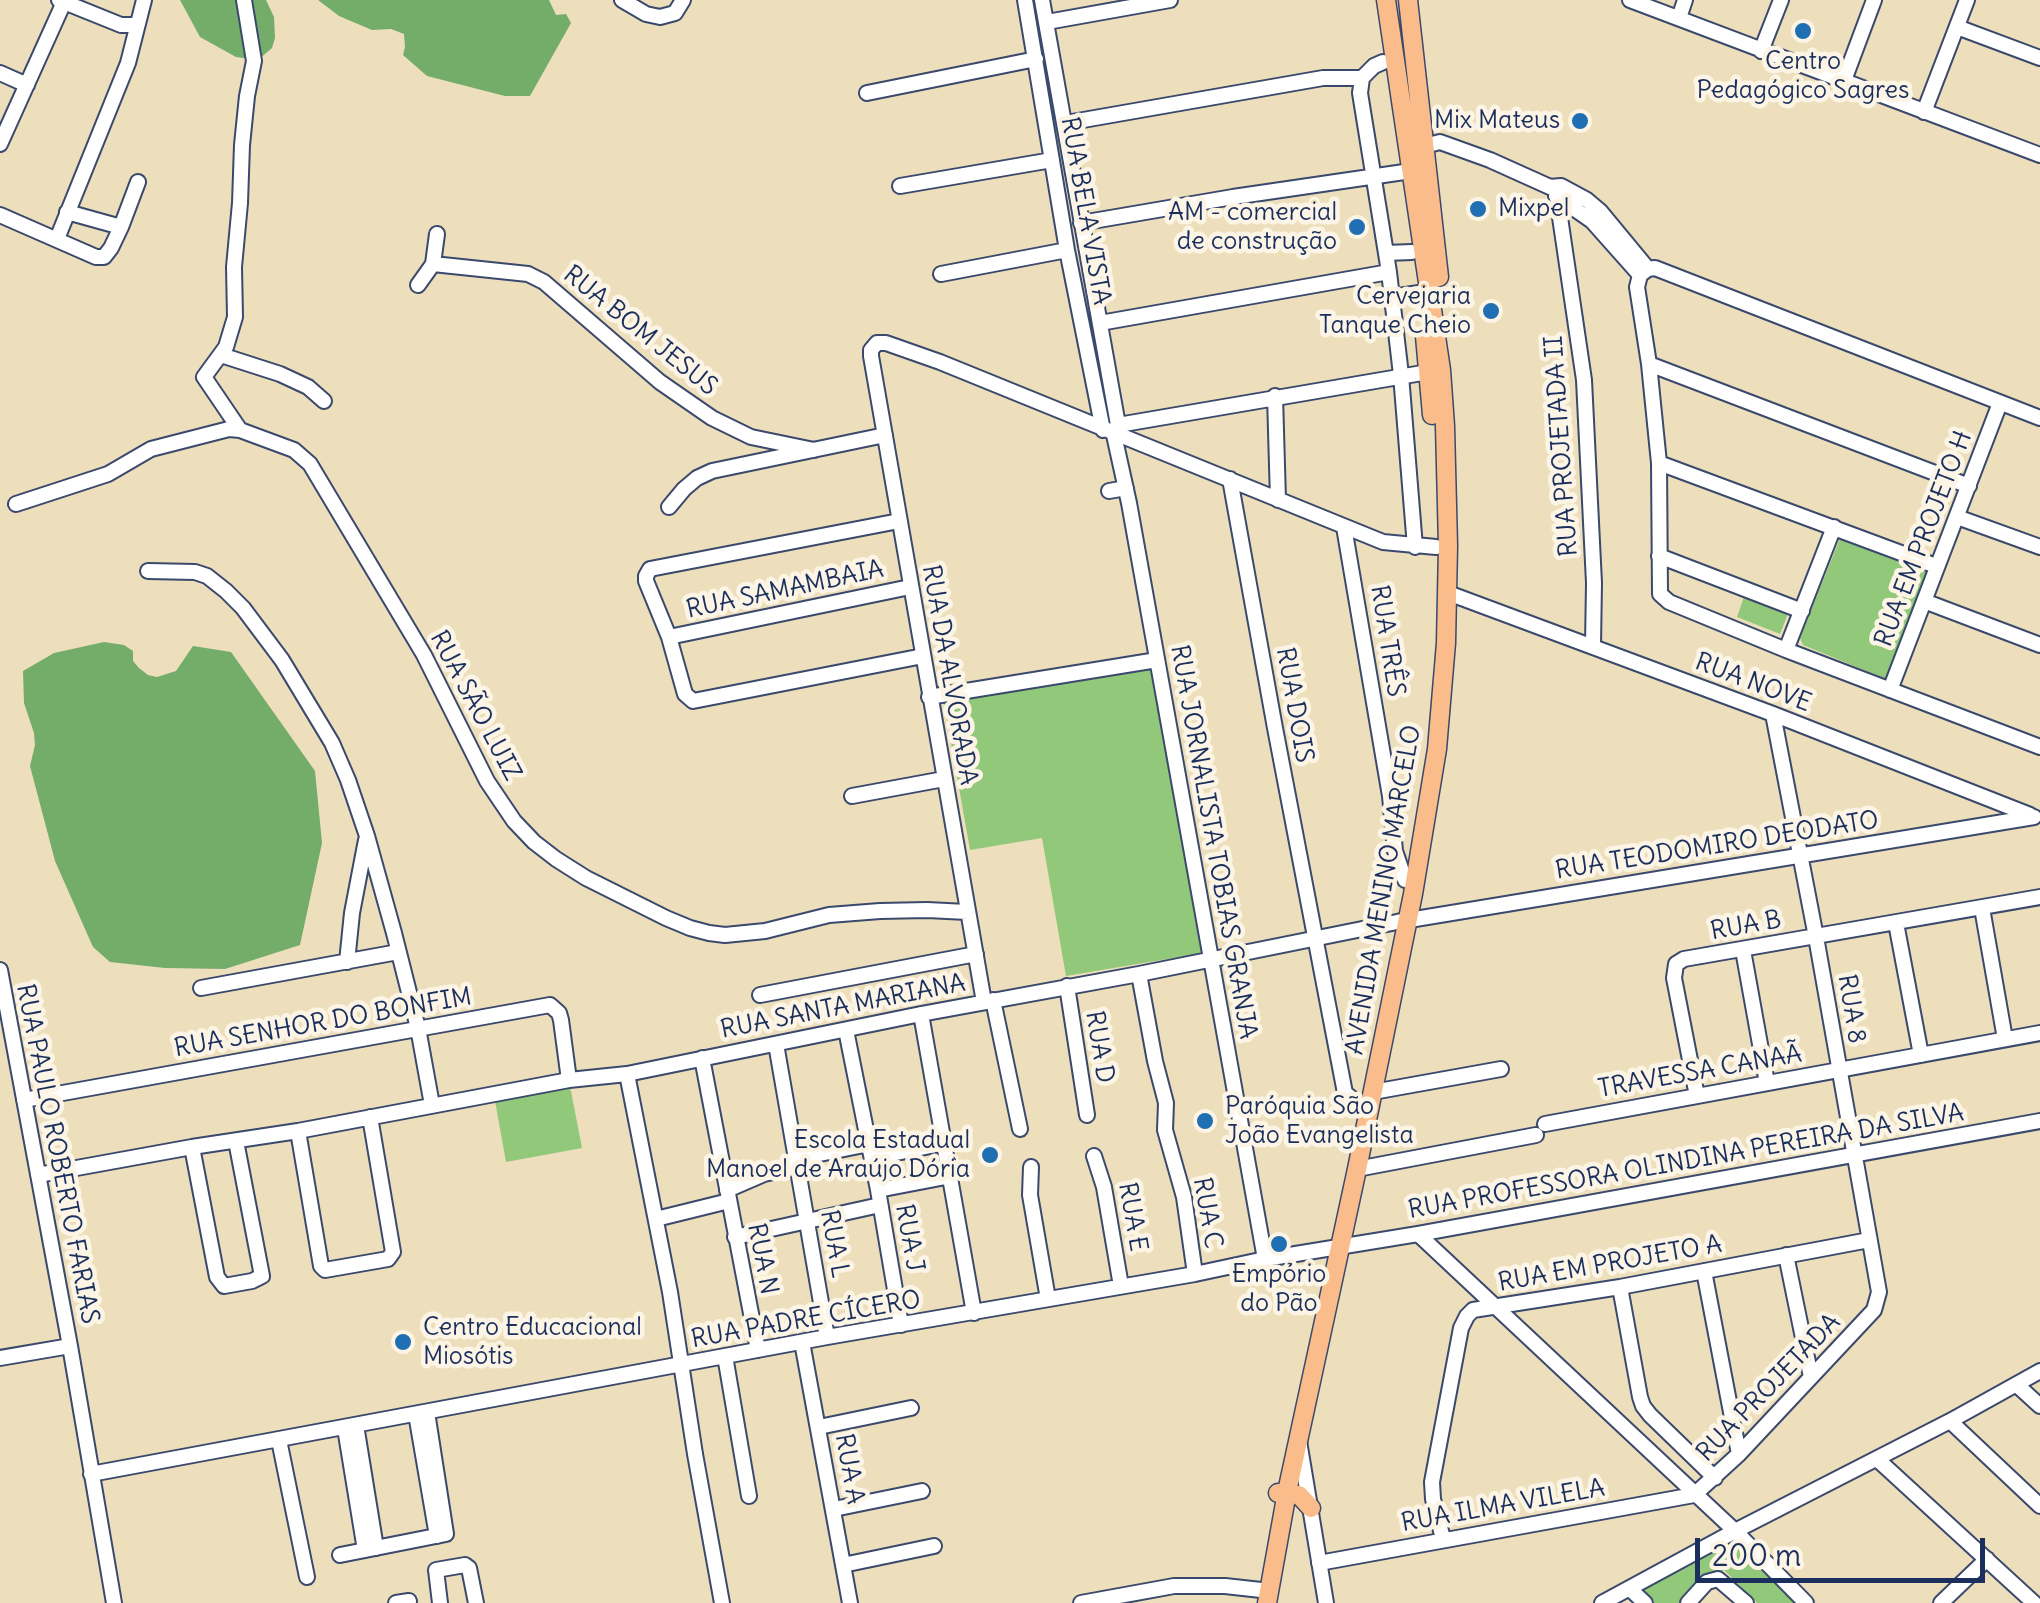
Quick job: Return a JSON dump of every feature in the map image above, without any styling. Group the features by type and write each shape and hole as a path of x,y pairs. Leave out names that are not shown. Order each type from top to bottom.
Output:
{"main road":[{"name":"AVENIDA MENINO MARCELO","path":"1262,1599 1437,748 1453,595 1441,370 1374,0"},
{"name":"AVENIDA MENINO MARCELO","path":"1386,0 1404,124 1412,252 1434,428 1437,624 1422,784 1402,921"},
{"path":"1408,0 1453,403 1458,490 1453,595"},
{"path":"1404,124 1418,72"},
{"path":"1407,168 1424,146"},
{"path":"1447,511 1458,490"},
{"name":"AVENIDA MENINO MARCELO","path":"1283,1492 1298,1438 1335,1248 1358,1169 1366,1098"},
{"path":"1283,1492 1299,1495 1311,1508"}],"street":[{"path":"57,238 128,63 144,0"},
{"path":"240,430 204,377 222,354 234,325 234,266 247,96 254,61 244,0"},
{"path":"622,0 660,17 674,13 683,0"},
{"path":"1027,8 1045,11 1170,0"},
{"path":"1630,0 2040,155"},
{"path":"1678,18 1686,0"},
{"path":"1762,51 1781,0"},
{"path":"1843,82 1874,0"},
{"path":"1924,112 1967,0"},
{"path":"0,144 62,1 121,25 137,25"},
{"name":"RUA BELA VISTA","path":"1027,8 1067,250 1112,430"},
{"name":"RUA BELA VISTA","path":"1045,11 1100,323 1112,430"},
{"path":"1957,27 2040,58"},
{"path":"867,93 1036,59"},
{"path":"1383,62 1362,78 1360,93 1392,297 1414,547"},
{"path":"0,73 27,84"},
{"path":"1066,123 1324,78 1362,78"},
{"path":"1424,146 1440,142 1490,160 1600,211 1644,272"},
{"path":"900,186 1052,160"},
{"path":"1061,213 1080,216 1407,168"},
{"path":"0,215 104,257 138,182"},
{"name":"RUA PROJETADA II","path":"1556,190 1584,380 1594,583 1593,645"},
{"path":"67,212 121,226"},
{"path":"418,286 433,264 437,234"},
{"path":"942,274 1067,250"},
{"path":"1386,253 1412,252"},
{"name":"RUA BOM JESUS","path":"433,264 528,274 544,282 660,382 712,418 752,437 814,450"},
{"path":"2040,418 1655,268 1644,272 1637,287 1650,364 1658,462 1660,594 1786,650 2040,747"},
{"path":"1100,323 1389,272"},
{"path":"1392,297 1419,293"},
{"name":"RUA DA ALVORADA","path":"1020,1129 967,912 872,347 882,342 940,369 1112,430"},
{"path":"222,354 308,386 324,401"},
{"path":"1650,364 1969,486"},
{"path":"1112,430 1274,396 1428,372"},
{"path":"1274,396 1278,500"},
{"name":"RUA EM PROJETO H","path":"1890,690 2000,403"},
{"path":"16,504 108,474 151,449 230,429 240,430"},
{"name":"RUA SÃO LUIZ","path":"240,430 294,450 310,464 424,655 487,781 514,821 556,859 651,910 709,933 764,931 829,915 880,910 967,912"},
{"path":"1112,430 1391,545 1436,548"},
{"name":"RUA JORNALISTA TOBIAS GRANJA","path":"1112,430 1126,488 1265,1258"},
{"path":"670,507 684,489 712,471 885,435"},
{"path":"1658,462 1936,566"},
{"name":"RUA DOIS","path":"1230,479 1315,938"},
{"path":"1109,492 1126,488"},
{"path":"1957,517 2040,547"},
{"path":"899,521 650,569 646,581 669,637 685,694 698,702 923,656"},
{"name":"RUA TRÊS","path":"1344,527 1390,796 1395,851 1405,880"},
{"path":"1786,650 1834,527"},
{"path":"1659,556 1802,611"},
{"path":"148,571 200,573 226,591 282,660 332,743 366,836 398,952 418,1028 432,1106"},
{"name":"RUA SAMAMBAIA","path":"669,637 910,586"},
{"name":"RUA NOVE","path":"1453,595 1774,714 2037,818"},
{"path":"1924,602 2040,645"},
{"path":"929,697 1157,660"},
{"name":"RUA 8","path":"1774,714 1879,1292 1874,1310"},
{"path":"852,796 944,779"},
{"name":"RUA TEODOMIRO DEODATO","path":"1402,921 2037,818"},
{"path":"347,962 366,836"},
{"name":"RUA B","path":"1697,1096 1674,978 1676,964 1684,959 2040,897"},
{"path":"1982,908 2005,1040"},
{"name":"RUA SANTA MARIANA","path":"38,1175 569,1080 627,1074 1402,921"},
{"path":"1896,924 1922,1055"},
{"path":"1315,938 1345,1092 1366,1098 1501,1069"},
{"path":"1743,950 1766,1083"},
{"path":"201,988 398,952"},
{"path":"760,995 976,954"},
{"name":"RUA PAULO ROBERTO FARIAS","path":"0,970 114,1603"},
{"name":"RUA C","path":"1139,974 1166,1102 1165,1130 1184,1197 1195,1274"},
{"name":"RUA D","path":"1066,986 1087,1115"},
{"name":"RUA SENHOR DO BONFIM","path":"24,1100 550,1005 561,1020 569,1080"},
{"path":"921,1014 974,1313"},
{"name":"RUA J","path":"846,1030 900,1326"},
{"name":"TRAVESSA CANAÃ","path":"1358,1169 1697,1096 2040,1033"},
{"name":"RUA L","path":"776,1044 827,1338"},
{"name":"RUA N","path":"702,1058 758,1350"},
{"path":"627,1074 656,1219 711,1581 722,1603"},
{"path":"298,1131 319,1262 325,1270 388,1260 393,1252 370,1117"},
{"name":"RUA PROFESSORA OLINDINA PEREIRA DA SILVA","path":"1335,1248 2040,1120"},
{"path":"192,1147 217,1277 224,1286 252,1282 262,1276 236,1141"},
{"path":"656,1219 728,1196 764,1174 796,1163 945,1143"},
{"name":"RUA E","path":"1094,1156 1104,1187 1121,1286"},
{"path":"1031,1167 1030,1194 1048,1299"},
{"path":"735,1237 807,1220 951,1176"},
{"path":"1418,1234 1806,1603"},
{"name":"RUA EM PROJETO A","path":"1443,1539 1432,1482 1461,1328 1473,1310 1869,1240"},
{"name":"RUA PADRE CÍCERO","path":"91,1474 1335,1248"},
{"path":"1786,1255 1811,1377"},
{"path":"1704,1271 1739,1454"},
{"path":"1620,1287 1643,1406 1716,1478"},
{"name":"RUA PROJETADA","path":"1694,1495 1716,1478 1874,1310"},
{"name":"RUA A","path":"802,1342 850,1603"},
{"path":"0,1358 70,1346"},
{"path":"725,1356 749,1496"},
{"path":"1607,1601 2040,1371"},
{"path":"2017,1384 2040,1406"},
{"path":"819,1427 911,1408"},
{"path":"340,1556 444,1535 447,1531 421,1413"},
{"path":"1950,1421 2040,1506"},
{"path":"350,1426 370,1549"},
{"path":"1298,1438 1326,1603"},
{"path":"278,1440 307,1576"},
{"path":"1877,1459 2034,1603"},
{"path":"834,1509 922,1491"},
{"name":"RUA ILMA VILELA","path":"1319,1562 1694,1495"},
{"path":"843,1564 934,1546"},
{"path":"1941,1603 1987,1559"},
{"path":"440,1603 435,1572 465,1564 476,1603"},
{"path":"1688,1603 1713,1580 1722,1581 1746,1603"},
{"path":"1081,1603 1174,1586 1225,1586 1262,1599"},
{"path":"1630,1588 1645,1603"}],"green space":[{"path":"180,0 266,0 274,17 272,48 258,60 236,57 200,37"},
{"path":"318,0 549,0 556,15 566,14 571,23 530,96 505,96 427,76 403,55 404,34 391,29 372,30 339,16"},
{"path":"1841,536 1931,564 1892,679 1803,645 1800,638"},
{"path":"1745,594 1789,611 1780,634 1737,617"},
{"path":"104,642 124,645 133,651 133,661 139,668 157,677 176,671 193,646 231,652 315,771 322,843 300,945 225,969 110,962 93,947 55,861 30,766 35,745 24,703 23,671 54,653"},
{"path":"1152,665 1209,952 1066,976 1042,838 970,850 944,703"},
{"path":"569,1081 582,1148 506,1162 494,1095"},
{"path":"1739,1540 1804,1603 1757,1603 1724,1570 1687,1603 1650,1603 1638,1590"}],"place":[{"name":"Centro Pedagógico Sagres","path":"1803,31"},
{"name":"Mix Mateus","path":"1580,121"},
{"name":"Mixpel","path":"1478,209"},
{"name":"AM - comercial de construção","path":"1357,227"},
{"name":"Cervejaria Tanque Cheio","path":"1491,311"},
{"name":"Paróquia São João Evangelista","path":"1205,1121"},
{"name":"Escola Estadual Manoel de Araújo Dória","path":"990,1155"},
{"name":"Empório do Pão","path":"1279,1244"},
{"name":"Centro Educacional Miosótis","path":"403,1342"}]}
